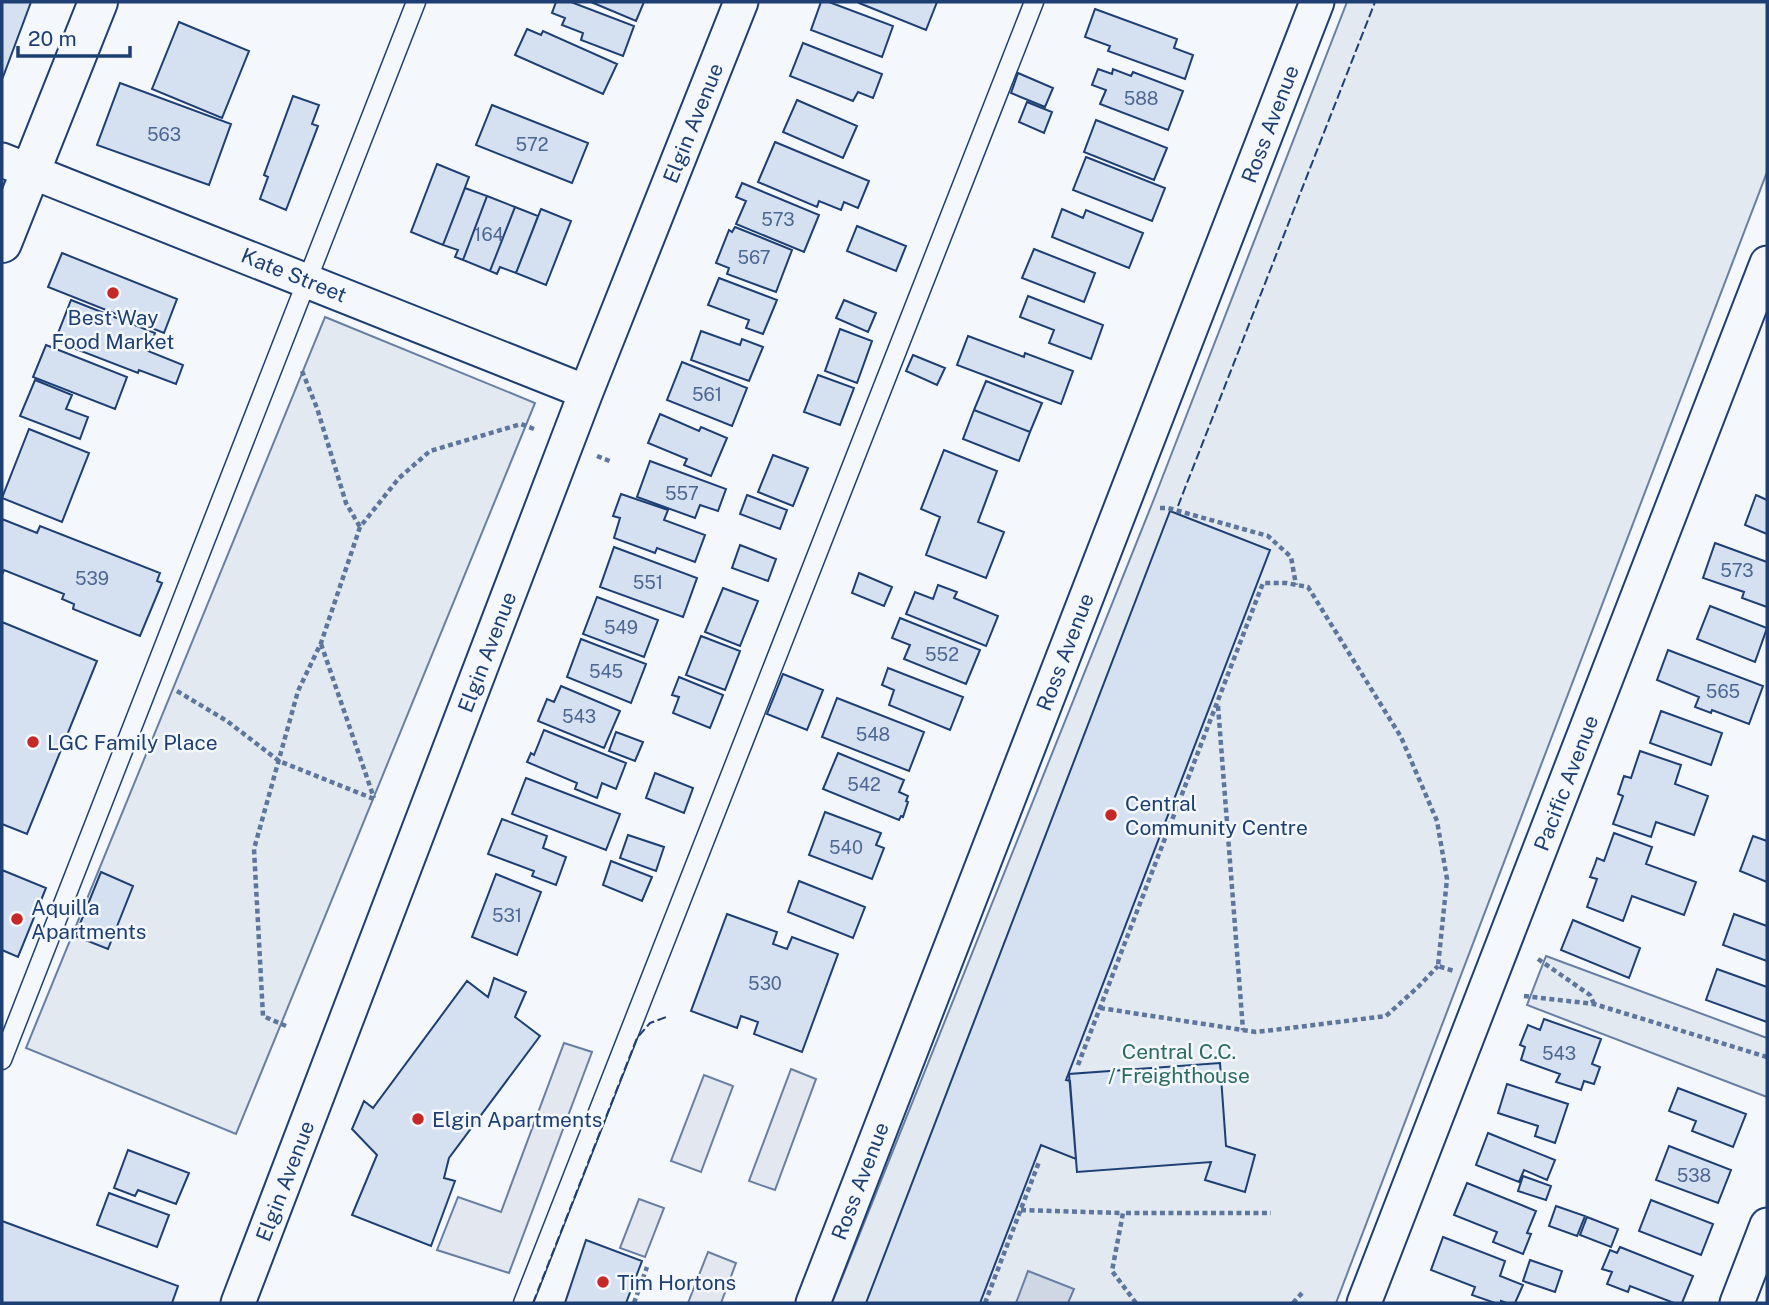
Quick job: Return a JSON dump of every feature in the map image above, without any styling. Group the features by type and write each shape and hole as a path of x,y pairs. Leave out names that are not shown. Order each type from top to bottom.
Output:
{"main road":[{"path":"2,243 16,165 98,2"}],"street":[{"name":"Elgin Avenue","path":"238,1303 586,392 741,2"},
{"name":"Ross Avenue","path":"813,1303 1317,2"},
{"name":"Kate Street","path":"16,165 586,392"},
{"name":"Pacific Avenue","path":"1364,1303 1767,263"},
{"path":"1737,1303 1767,1226"}],"lane":[{"path":"2,1060 416,2"},
{"path":"523,1303 1034,2"}],"path":[{"path":"286,332 317,408 346,503 360,527"},
{"path":"286,1026 263,1016 254,849 298,691 321,643 360,527 399,478 430,451 521,424"},
{"path":"1120,510 1168,508 1268,536 1291,557 1296,585"},
{"path":"1078,1066 1100,1008 1218,703 1263,583 1308,587 1401,737 1437,821 1447,879 1438,966 1386,1016 1282,1029 1256,1032 1100,1008"},
{"path":"152,676 227,721 279,761 374,799 321,643"},
{"path":"1218,703 1243,1030"},
{"path":"1538,958 1590,995 1594,1004"},
{"path":"1438,966 1489,982"},
{"path":"1524,996 1594,1004 1767,1057"},
{"path":"985,1303 1039,1162"},
{"path":"1021,1210 1271,1213"},
{"path":"1123,1213 1112,1271 1136,1303"},
{"path":"634,1303 647,1267"},
{"path":"1293,1303 1301,1293"}],"green space":[{"name":"Central C.C. / Freighthouse","path":"1347,2 1767,2 1767,172 1336,1303 832,1303 1154,499"},
{"path":"325,317 535,403 236,1134 26,1048"},
{"path":"1546,956 1767,1038 1767,1097 1527,1005"}],"shaded area":[{"path":"564,1043 592,1052 509,1273 437,1250 458,1197 501,1212"},
{"path":"791,1069 816,1079 775,1190 749,1181"},
{"path":"704,1075 733,1086 701,1172 671,1161"},
{"path":"639,1199 664,1208 645,1257 620,1248"},
{"path":"708,1252 736,1263 721,1303 688,1303"},
{"path":"1028,1271 1074,1289 1068,1303 1016,1303"}],"building":[{"path":"2,2 31,2 3,77 2,76"},
{"path":"556,2 571,2 634,26 623,56 581,40 583,33 562,25 565,18 552,13"},
{"path":"591,2 644,2 636,21"},
{"path":"821,2 829,2 893,26 882,57 811,30"},
{"path":"859,2 937,2 926,30"},
{"path":"1095,9 1177,39 1174,48 1193,55 1185,79 1108,51 1110,46 1085,37"},
{"path":"179,22 249,51 222,118 152,89"},
{"path":"527,29 541,35 543,31 617,64 603,94 515,55"},
{"path":"803,43 882,74 873,98 858,92 853,101 790,76"},
{"path":"1098,69 1112,74 1113,69 1131,76 1133,72 1183,91 1168,130 1100,104 1106,90 1092,85"},
{"path":"1018,73 1053,88 1045,107 1011,93"},
{"path":"120,83 231,124 209,185 97,145"},
{"path":"293,96 319,105 312,124 318,126 286,210 260,199 268,177 264,175"},
{"path":"797,100 857,126 843,158 783,132"},
{"path":"1027,102 1052,112 1044,133 1019,122"},
{"path":"492,105 588,143 572,183 476,145"},
{"path":"1096,120 1167,148 1154,180 1084,152"},
{"path":"775,142 869,181 858,208 844,202 841,210 819,201 817,207 758,182"},
{"path":"1086,157 1165,188 1152,221 1073,190"},
{"path":"437,164 469,177 443,245 411,232"},
{"path":"742,183 819,215 804,252 736,224 746,201 736,197"},
{"path":"465,188 487,196 463,260 455,257 458,250 443,245"},
{"path":"487,196 515,207 490,271 463,260"},
{"path":"515,207 538,216 516,273 500,267 497,274 490,271"},
{"path":"541,209 571,221 546,285 516,273"},
{"path":"1062,209 1083,218 1086,210 1143,233 1129,268 1052,237"},
{"path":"857,226 906,246 896,271 847,251"},
{"path":"735,227 792,250 776,292 727,274 729,268 716,263 729,230 732,232"},
{"path":"1034,249 1095,273 1084,302 1022,278"},
{"name":"Best Way Food Market","path":"62,253 177,299 164,333 48,287"},
{"path":"719,278 777,300 763,334 746,328 749,320 708,305"},
{"path":"1028,296 1103,325 1091,359 1049,343 1054,330 1020,317"},
{"path":"71,300 155,333 148,351 183,365 176,384 139,370 138,373 55,341"},
{"path":"844,300 876,313 868,332 836,318"},
{"path":"840,329 872,341 857,383 825,371"},
{"path":"701,331 740,345 742,339 763,347 749,381 691,360"},
{"path":"968,336 1024,357 1025,353 1073,371 1061,404 957,365"},
{"path":"46,345 127,377 115,409 33,377"},
{"path":"913,355 945,368 937,385 906,371"},
{"path":"682,362 747,388 732,426 667,400"},
{"path":"818,375 854,388 840,425 804,412"},
{"path":"35,380 72,395 66,409 88,417 80,439 20,416"},
{"path":"986,381 1042,403 1030,432 974,410"},
{"path":"974,410 1030,432 1019,461 963,439"},
{"path":"660,414 699,431 701,427 727,438 711,476 684,465 687,459 648,443"},
{"path":"29,429 89,453 62,522 2,498"},
{"path":"944,450 997,471 978,522 1004,532 986,578 926,555 940,517 921,509"},
{"path":"773,455 808,468 793,506 758,492"},
{"path":"650,461 726,489 718,511 700,505 695,518 637,497"},
{"path":"621,494 668,510 664,520 705,535 695,562 657,548 655,553 614,538 620,518 613,516"},
{"path":"747,495 787,510 780,529 740,514"},
{"path":"1756,495 1767,500 1767,534 1745,525"},
{"name":"Central Community Centre","path":"1170,511 1270,550 1066,1080 1070,1081 1076,1159 1041,1145 980,1303 866,1303"},
{"path":"2,519 37,533 40,526 160,573 157,581 162,583 140,636 73,609 74,604 62,599 64,594 4,570 2,575"},
{"path":"1715,543 1767,562 1767,607 1742,598 1744,592 1703,578"},
{"path":"740,545 776,559 768,581 732,568"},
{"path":"614,547 697,578 683,617 600,587"},
{"path":"859,573 892,587 884,606 852,593"},
{"path":"938,585 957,592 954,598 998,616 986,646 906,614 915,592 933,599"},
{"path":"723,588 758,601 740,646 705,632"},
{"path":"597,597 658,620 644,657 583,634"},
{"path":"1710,606 1767,628 1755,662 1697,639"},
{"path":"900,618 980,650 966,684 904,659 910,645 892,638"},
{"name":"LGC Family Place","path":"2,622 97,661 27,834 2,824"},
{"path":"701,636 740,651 725,690 686,675"},
{"path":"581,639 646,664 631,703 567,677"},
{"path":"1668,650 1763,686 1749,724 1712,710 1711,713 1695,707 1699,697 1657,680"},
{"path":"888,668 963,697 950,730 889,705 894,690 882,685"},
{"path":"783,674 823,690 807,730 767,714"},
{"path":"679,677 723,695 710,728 673,713 679,697 672,695"},
{"path":"561,686 620,711 604,748 538,721 547,699 554,702"},
{"path":"837,698 924,732 909,771 822,737"},
{"path":"1661,711 1722,733 1711,765 1650,743"},
{"path":"544,730 626,763 616,789 602,783 597,798 575,789 577,783 527,762 531,753 534,755"},
{"path":"616,732 643,742 635,761 609,751"},
{"path":"1640,751 1681,765 1675,784 1708,796 1694,835 1656,822 1651,837 1613,824 1623,796 1618,794 1624,776 1631,778"},
{"path":"838,753 904,780 899,792 908,796 903,817 899,820 823,789"},
{"path":"655,773 693,788 684,813 646,798"},
{"path":"526,778 620,814 606,850 512,814"},
{"path":"825,812 881,833 876,845 884,848 872,879 809,855"},
{"path":"502,819 547,836 543,848 566,857 556,885 532,876 534,871 488,854"},
{"path":"1614,833 1652,847 1646,864 1696,882 1684,915 1632,896 1623,921 1587,907 1597,879 1590,877 1597,858 1604,861"},
{"path":"628,835 664,847 656,871 620,858"},
{"path":"1753,836 1767,841 1767,882 1740,871"},
{"path":"611,861 652,877 642,901 603,885"},
{"name":"Aquilla Apartments","path":"2,870 46,888 18,957 2,950"},
{"path":"101,872 133,886 108,949 75,936"},
{"path":"496,874 541,892 517,955 472,937"},
{"path":"799,881 865,907 853,938 788,912"},
{"path":"727,914 777,932 773,944 787,949 792,937 838,954 802,1052 754,1034 758,1022 741,1016 737,1028 691,1011"},
{"path":"1734,914 1767,926 1767,961 1723,945"},
{"path":"1573,920 1640,948 1629,978 1561,950"},
{"path":"1717,969 1767,987 1767,1022 1706,1000"},
{"name":"Elgin Apartments","path":"494,978 526,992 515,1017 540,1036 449,1158 444,1178 455,1181 431,1246 352,1215 377,1155 352,1129 364,1101 373,1108 467,981 488,997"},
{"path":"1544,1019 1601,1039 1592,1064 1600,1067 1594,1084 1584,1081 1581,1090 1556,1082 1560,1074 1521,1060 1525,1047 1520,1045 1528,1025 1540,1030"},
{"path":"1220,1063 1226,1146 1255,1155 1245,1192 1205,1180 1211,1162 1077,1172 1069,1074"},
{"path":"1507,1084 1568,1104 1555,1143 1535,1136 1538,1126 1498,1113"},
{"path":"1678,1088 1746,1114 1733,1147 1692,1131 1696,1121 1669,1111"},
{"path":"1488,1133 1555,1160 1547,1180 1524,1170 1519,1182 1476,1165"},
{"path":"1669,1146 1731,1170 1718,1203 1656,1180"},
{"path":"128,1150 189,1173 176,1204 138,1190 135,1196 114,1188"},
{"path":"1523,1176 1551,1186 1546,1200 1518,1191"},
{"path":"1467,1183 1536,1211 1527,1233 1531,1234 1523,1254 1493,1242 1497,1232 1454,1215"},
{"path":"109,1193 169,1215 157,1247 97,1225"},
{"path":"1651,1200 1713,1224 1701,1255 1639,1231"},
{"path":"1556,1206 1585,1216 1577,1236 1549,1226"},
{"path":"1587,1217 1618,1229 1611,1247 1580,1235"},
{"path":"2,1221 178,1286 172,1303 2,1303"},
{"path":"1443,1237 1505,1261 1500,1276 1523,1285 1515,1303 1495,1303 1472,1295 1475,1287 1431,1270"},
{"name":"Tim Hortons","path":"586,1240 642,1261 626,1303 565,1303"},
{"path":"1620,1247 1693,1276 1682,1303 1674,1303 1630,1286 1628,1292 1607,1284 1612,1272 1602,1269 1610,1250 1617,1253"},
{"path":"1530,1260 1562,1271 1555,1292 1523,1281"}],"fence":[{"path":"1178,506 1375,2"},
{"path":"533,1303 637,1038 650,1023 669,1016"}],"place":[{"name":"Best Way Food Market","path":"113,293"},
{"name":"LGC Family Place","path":"33,742"},
{"name":"Central Community Centre","path":"1111,815"},
{"name":"Aquilla Apartments","path":"17,919"},
{"name":"Elgin Apartments","path":"418,1119"},
{"name":"Tim Hortons","path":"603,1282"}]}
